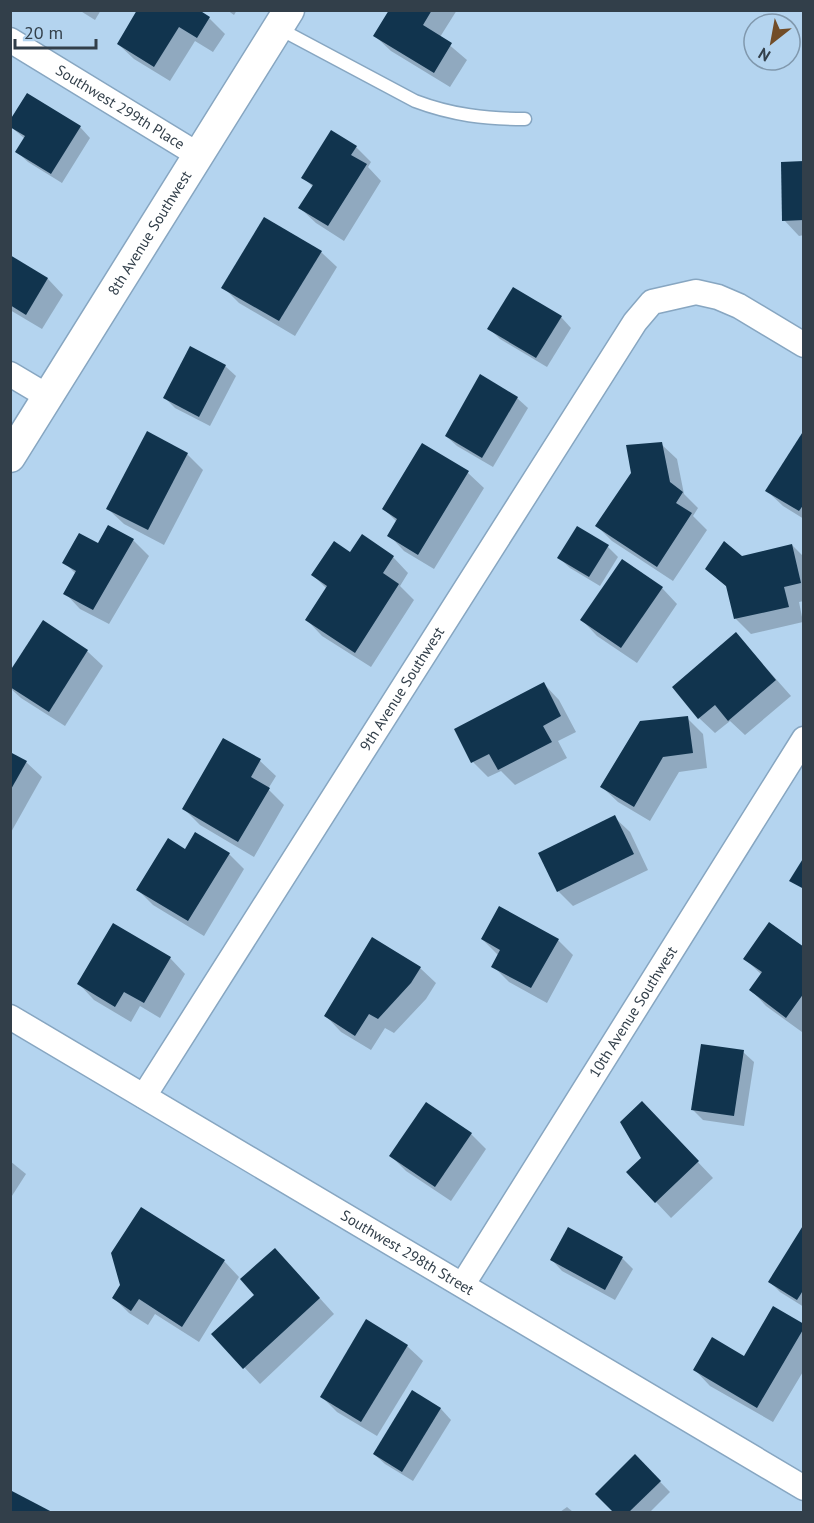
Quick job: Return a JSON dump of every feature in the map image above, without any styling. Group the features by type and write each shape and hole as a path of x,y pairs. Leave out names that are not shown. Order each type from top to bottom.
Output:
{"street":[{"name":"8th Avenue Southwest","path":"10,457 284,19"},
{"name":"Southwest 299th Place","path":"10,40 200,156"},
{"name":"9th Avenue Southwest","path":"144,1096 635,321 652,302 696,292 718,297 738,306 804,345"},
{"path":"10,374 47,396"},
{"name":"10th Avenue Southwest","path":"463,1284 804,740"},
{"name":"Southwest 298th Street","path":"10,1017 804,1488"}],"lane":[{"path":"284,19 415,101 437,109 483,119 525,119"}],"building":[{"path":"137,10 199,10 210,17 197,38 179,27 154,67 117,44"},
{"path":"389,10 432,10 423,25 452,43 434,73 373,36"},
{"path":"27,93 81,126 51,174 15,152 25,136 10,127 10,120"},
{"path":"331,130 357,146 351,155 367,164 328,226 298,208 313,185 301,178"},
{"path":"804,161 804,220 782,221 781,162"},
{"path":"264,217 322,251 279,321 221,288"},
{"path":"10,255 48,278 26,315 10,305"},
{"path":"513,287 562,316 536,358 487,329"},
{"path":"190,346 226,365 199,417 163,398"},
{"path":"480,374 518,397 482,458 445,436"},
{"path":"804,430 804,504 799,511 765,491"},
{"path":"147,431 188,453 148,530 106,509"},
{"path":"662,442 670,482 683,492 676,503 692,513 657,567 595,526 631,473 626,445"},
{"path":"422,443 469,471 418,555 387,536 397,519 382,509"},
{"path":"108,525 134,539 93,610 63,594 76,571 62,563 79,533 98,543"},
{"path":"577,526 609,545 589,577 557,558"},
{"path":"362,534 394,556 383,573 399,584 355,653 305,620 327,586 311,575 334,541 350,552"},
{"path":"724,541 742,556 792,544 801,583 784,587 789,607 734,619 726,586 705,569"},
{"path":"622,559 663,587 621,648 580,620"},
{"path":"43,620 88,650 49,712 10,687 10,671"},
{"path":"736,632 776,680 728,721 715,705 698,719 672,687"},
{"path":"544,682 561,716 543,726 552,742 498,770 489,754 471,763 454,729"},
{"path":"688,716 693,753 663,757 634,807 600,787 640,721"},
{"path":"223,738 261,759 251,777 270,788 238,842 182,809"},
{"path":"10,752 27,761 10,791"},
{"path":"615,815 634,854 557,892 538,853"},
{"path":"195,832 230,853 188,921 136,890 168,838 185,849"},
{"path":"804,857 804,889 789,881"},
{"path":"499,906 559,939 531,988 491,967 500,950 481,939"},
{"path":"769,922 804,947 804,993 786,1018 749,990 762,972 743,959"},
{"path":"113,923 171,957 144,1003 124,992 115,1007 77,984"},
{"path":"372,937 421,967 411,983 378,1019 369,1014 355,1036 324,1016"},
{"path":"701,1044 744,1050 734,1116 691,1110"},
{"path":"642,1101 699,1161 655,1203 626,1172 641,1158 620,1122"},
{"path":"426,1102 472,1133 435,1187 389,1156"},
{"path":"141,1207 225,1260 182,1327 139,1299 131,1311 112,1298 120,1285 111,1253"},
{"path":"804,1224 804,1289 797,1300 768,1282"},
{"path":"568,1227 623,1257 605,1290 550,1260"},
{"path":"275,1248 320,1298 243,1369 211,1334 254,1295 240,1279"},
{"path":"773,1306 804,1324 804,1328 757,1408 693,1370 712,1337 744,1356"},
{"path":"366,1319 408,1345 361,1422 320,1397"},
{"path":"412,1390 441,1408 402,1472 373,1454"},
{"path":"635,1454 661,1481 629,1512 613,1512 595,1494"},
{"path":"10,1490 52,1512 10,1512"}]}
